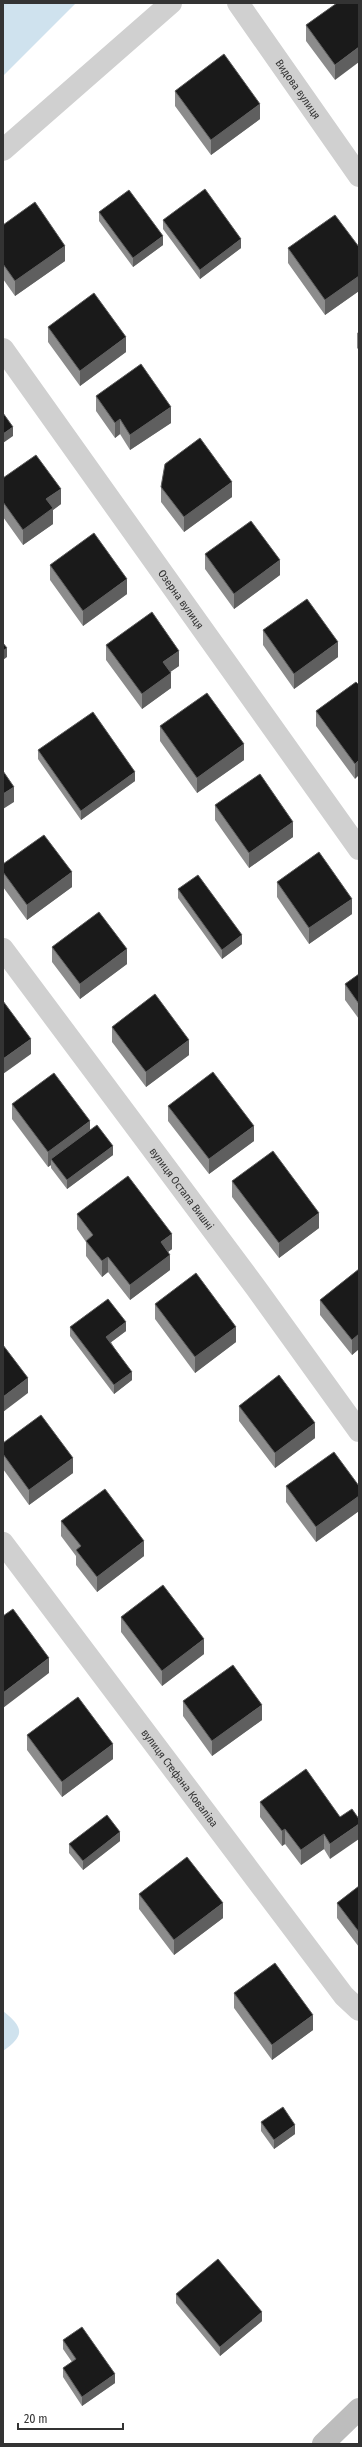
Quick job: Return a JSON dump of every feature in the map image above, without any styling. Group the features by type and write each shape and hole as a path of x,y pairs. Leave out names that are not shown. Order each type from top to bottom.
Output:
{"main road":[{"path":"323,2444 359,2409"}],"street":[{"path":"3,150 171,3"},
{"name":"Видова вулиця","path":"238,3 359,176"},
{"name":"Озерна вулиця","path":"3,349 359,849"},
{"name":"вулиця Остапа Вишні","path":"3,949 256,1288 359,1431"},
{"name":"вулиця Стефана Коваліва","path":"3,1543 344,1996 359,2010"}],"water":[{"path":"3,3 76,3 3,76"},
{"path":"3,2011 15,2022 19,2031 16,2040 3,2051"}],"building":[{"path":"337,3 359,3 359,47 335,65 306,25"},
{"path":"224,54 260,104 211,140 175,91"},
{"path":"205,189 241,239 200,270 163,220"},
{"path":"129,190 163,236 133,258 99,212"},
{"path":"35,202 65,246 15,281 3,264 3,225"},
{"path":"335,215 359,247 359,276 325,300 288,248"},
{"path":"94,293 126,337 80,371 48,327"},
{"path":"141,364 171,407 130,435 120,419 115,423 96,396"},
{"path":"3,413 13,427 3,434"},
{"path":"200,438 232,482 184,517 161,487 165,464"},
{"path":"36,455 61,489 46,499 53,508 23,530 3,502 3,478"},
{"path":"251,521 280,560 234,594 205,554"},
{"path":"94,533 127,579 83,611 50,565"},
{"path":"307,599 338,642 294,674 263,630"},
{"path":"152,612 179,651 163,662 171,673 142,694 106,645"},
{"path":"3,643 7,648 3,651"},
{"path":"356,682 359,685 359,760 355,764 316,711"},
{"path":"207,693 244,744 197,778 160,726"},
{"path":"93,712 135,772 81,811 38,750"},
{"path":"3,771 14,787 3,794"},
{"path":"260,774 293,822 249,853 215,805"},
{"path":"44,835 72,872 27,905 3,872 3,864"},
{"path":"319,852 352,899 309,928 277,882"},
{"path":"198,875 242,935 222,950 178,889"},
{"path":"99,912 127,949 80,984 52,947"},
{"path":"359,974 359,1004 345,984"},
{"path":"155,994 189,1040 146,1072 112,1027"},
{"path":"3,1001 31,1039 3,1059"},
{"path":"213,1072 254,1126 209,1159 168,1106"},
{"path":"54,1073 90,1121 48,1152 12,1104"},
{"path":"97,1125 113,1146 67,1180 51,1159"},
{"path":"273,1151 319,1213 279,1243 232,1181"},
{"path":"128,1176 172,1234 161,1242 170,1255 130,1285 108,1257 102,1261 86,1241 93,1235 77,1214"},
{"path":"359,1269 359,1334 352,1340 320,1300"},
{"path":"196,1273 236,1327 195,1357 155,1304"},
{"path":"108,1299 126,1322 106,1337 132,1372 114,1385 70,1327"},
{"path":"3,1345 28,1378 3,1397"},
{"path":"279,1375 315,1423 275,1453 239,1406"},
{"path":"41,1415 73,1458 29,1490 3,1454 3,1443"},
{"path":"334,1452 359,1486 359,1496 316,1527 286,1486"},
{"path":"105,1489 144,1541 97,1577 76,1550 81,1546 61,1521"},
{"path":"163,1585 204,1639 162,1671 121,1617"},
{"path":"13,1609 49,1658 3,1693 3,1616"},
{"path":"233,1665 262,1705 212,1741 183,1701"},
{"path":"78,1697 113,1744 62,1782 27,1735"},
{"path":"306,1769 340,1817 352,1809 359,1819 359,1824 330,1844 324,1834 301,1850 285,1829 282,1831 260,1802"},
{"path":"107,1815 120,1832 83,1861 69,1844"},
{"path":"187,1857 223,1903 174,1940 139,1894"},
{"path":"359,1886 359,1932 337,1903"},
{"path":"275,1963 313,2015 272,2045 234,1993"},
{"path":"283,2107 295,2125 274,2140 261,2122"},
{"path":"218,2259 262,2312 220,2347 176,2294"},
{"path":"82,2327 115,2374 82,2397 63,2368 76,2359 63,2340"}]}
